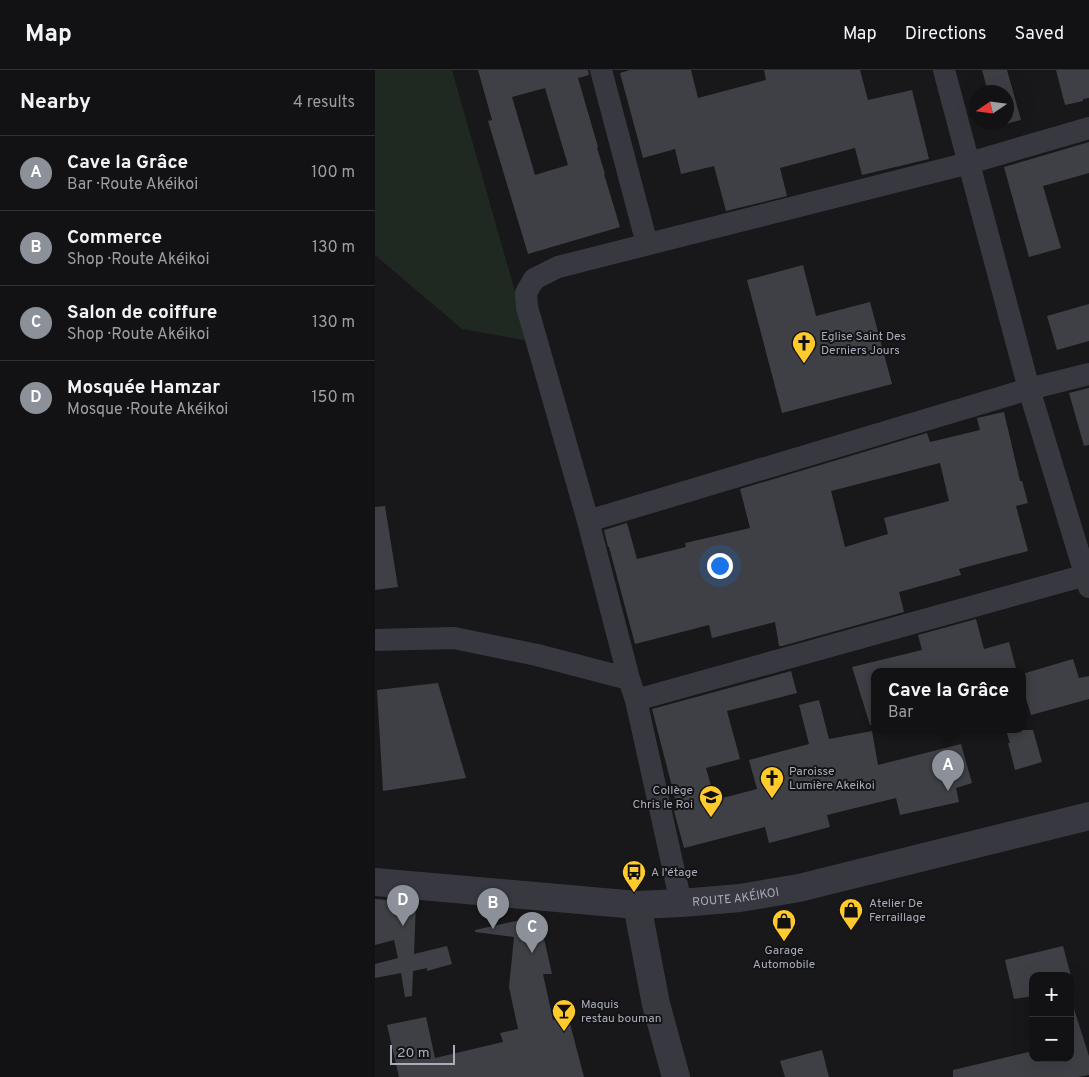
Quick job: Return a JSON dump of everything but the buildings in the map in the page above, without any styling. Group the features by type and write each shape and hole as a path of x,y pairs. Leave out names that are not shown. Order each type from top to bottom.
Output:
{"street":[{"path":"601,70 647,244"},
{"path":"636,700 1087,581 1029,389 944,70"},
{"path":"681,903 636,700 588,521 527,307 526,293 534,279 558,266 969,162 1089,128"},
{"path":"588,521 1029,389 1089,374"},
{"path":"375,640 454,638 537,655 629,679"},
{"name":"ROUTE AKÉIKOI","path":"375,882 637,905 740,898 799,888 1089,816"},
{"path":"637,905 656,1004 676,1077"}],"shaded area":[{"path":"375,70 452,70 529,341 462,329 375,255"}],"place":[{"name":"Eglise Saint Des Derniers Jours","path":"804,364"},
{"name":"Cave la Grâce","path":"948,791"},
{"name":"Paroisse Lumière Akeikoi","path":"772,799"},
{"name":"Collège Chris le Roi","path":"711,818"},
{"name":"A l'étage","path":"634,893"},
{"name":"Mosquée Hamzar","path":"403,926"},
{"name":"Commerce","path":"493,929"},
{"name":"Atelier De Ferraillage","path":"851,931"},
{"name":"Garage Automobile","path":"784,942"},
{"name":"Salon de coiffure","path":"532,953"},
{"name":"Maquis restau bouman","path":"564,1032"}]}
